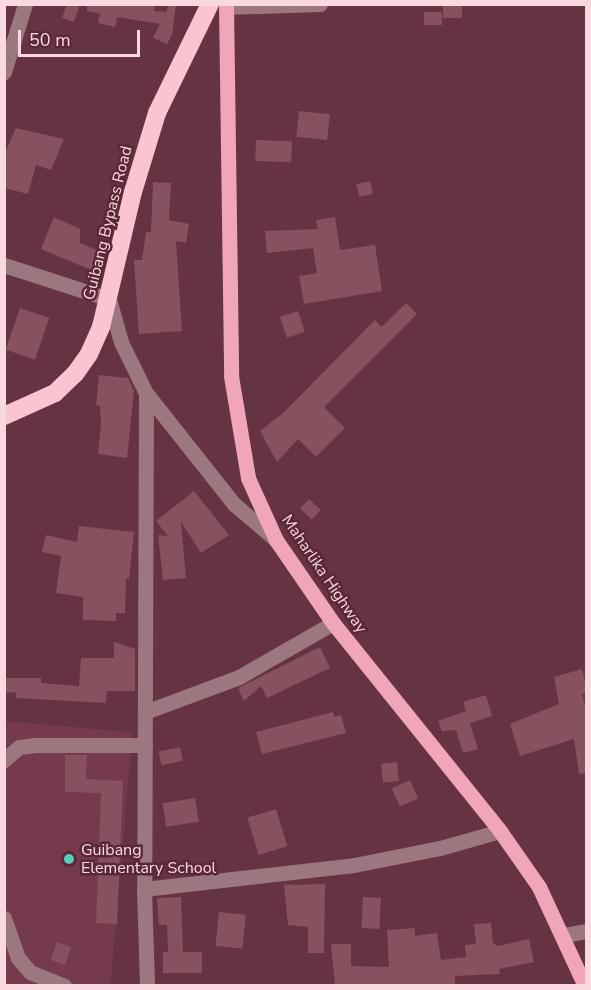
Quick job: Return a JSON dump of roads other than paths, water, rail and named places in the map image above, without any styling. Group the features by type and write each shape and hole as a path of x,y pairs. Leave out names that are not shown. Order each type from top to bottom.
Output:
{"highway":[{"name":"Guibang Bypass Road","path":"4,416 55,393 75,374 97,336 109,299 134,192 158,113 221,5"}],"main road":[{"name":"Maharlika Highway","path":"221,5 231,376 248,478 276,540 333,624 500,831 539,887 564,935 585,986"}],"street":[{"path":"4,72 25,4"},
{"path":"221,5 320,4"},
{"path":"4,265 109,299 121,342 146,393 234,504 276,540"},
{"path":"146,393 144,889 147,986"},
{"path":"145,712 239,676 333,624"},
{"path":"4,760 19,747 35,745 145,745"},
{"path":"144,889 354,865 440,848 500,831"},
{"path":"4,918 18,958 30,972 64,986"},
{"path":"564,935 586,931"}],"place":[{"name":"Guibang Elementary School","path":"69,859"}]}
